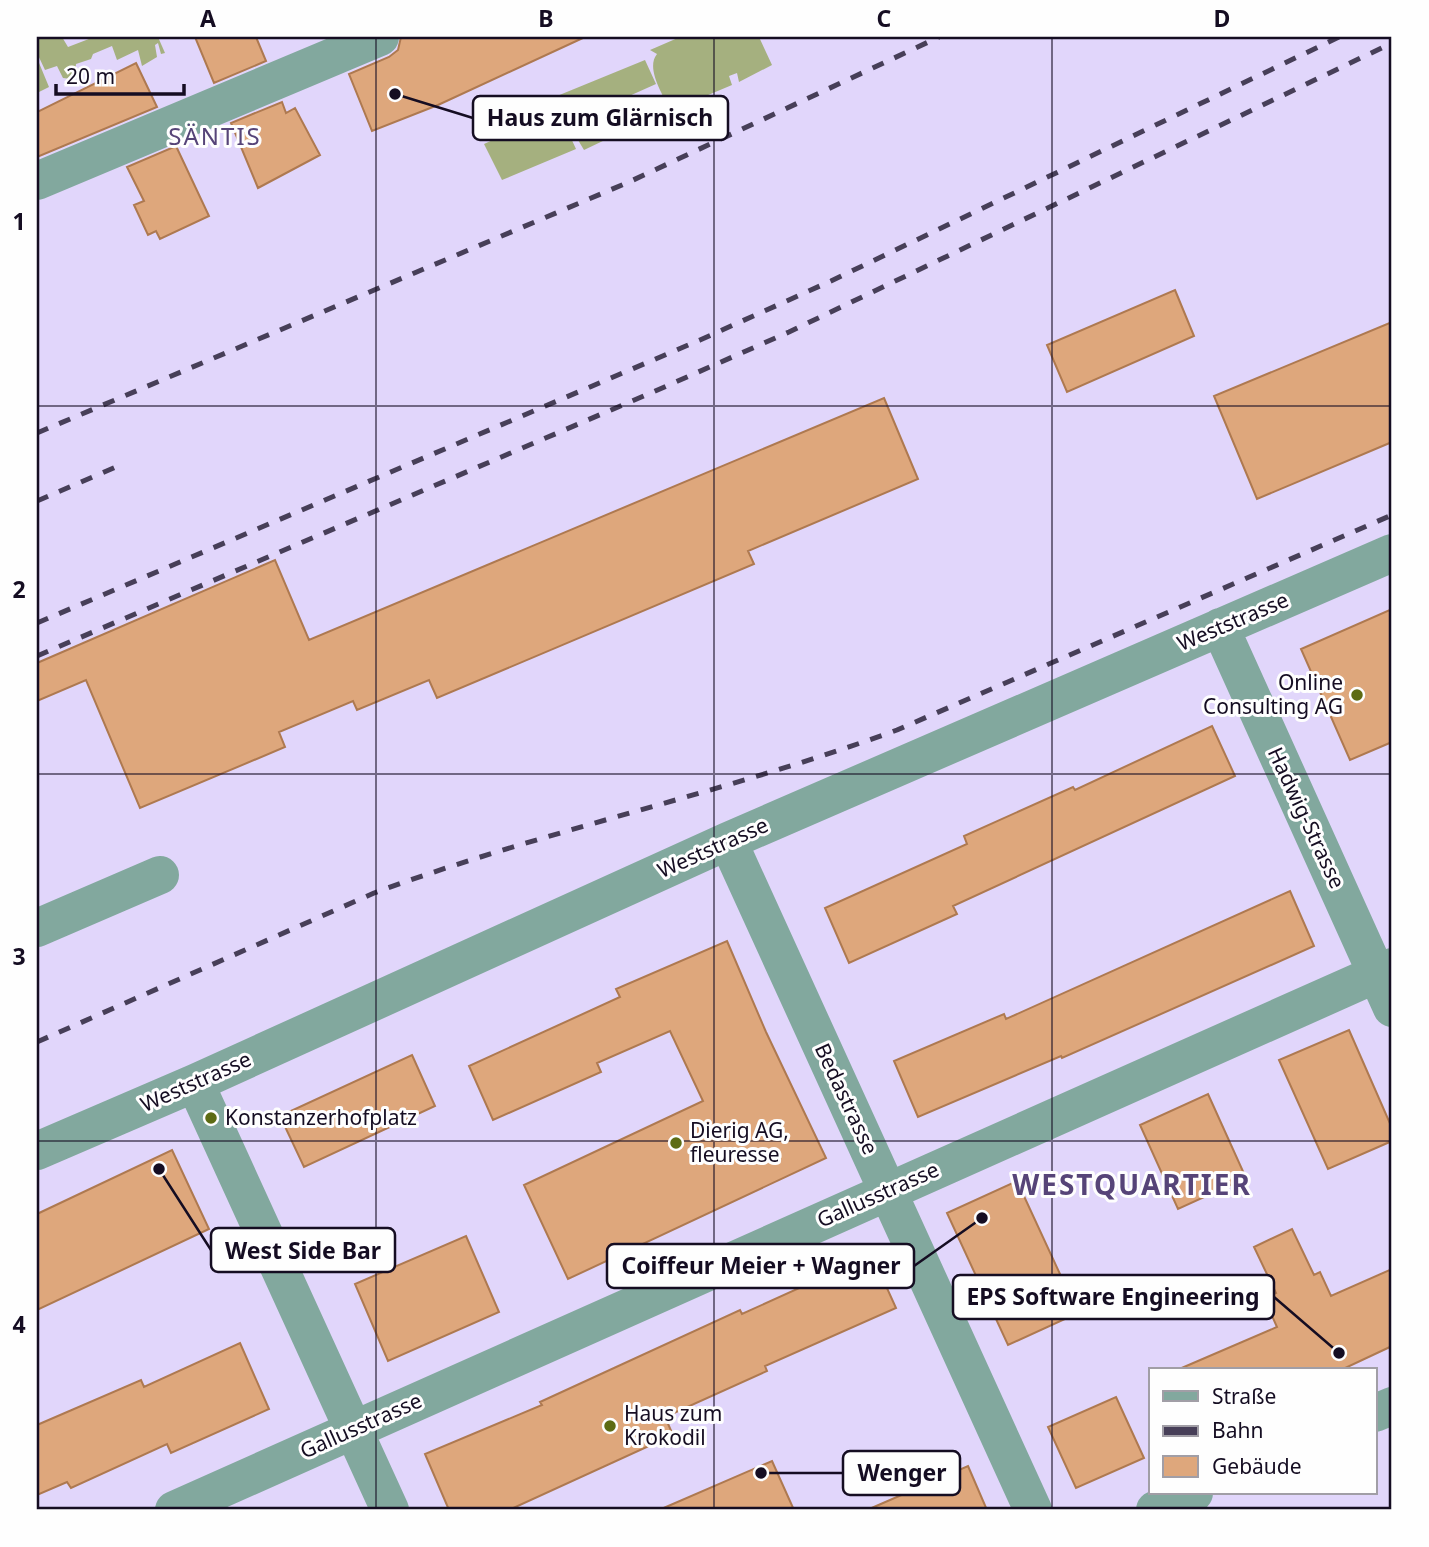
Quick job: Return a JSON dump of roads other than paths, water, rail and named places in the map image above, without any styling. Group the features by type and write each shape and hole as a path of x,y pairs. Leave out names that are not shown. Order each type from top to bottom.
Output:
{"street":[{"path":"37,181 380,37"},
{"name":"Weststrasse","path":"37,1151 195,1083 728,841 1392,553"},
{"name":"Hadwig-Strasse","path":"1220,627 1387,983"},
{"name":"Bedastrasse","path":"728,841 1033,1510"},
{"path":"37,928 160,875"},
{"name":"Gallusstrasse","path":"174,1510 888,1190 1387,983"},
{"path":"195,1083 390,1510"},
{"path":"1155,1510 1192,1494"}],"railway":[{"path":"37,433 629,182 939,37"},
{"path":"37,623 700,340 831,281 1339,37"},
{"path":"37,656 789,332 1392,43"},
{"path":"37,501 118,466"},
{"path":"37,1042 374,893 439,870 767,773 897,730 1392,515"}],"place":[{"name":"Haus zum Glärnisch","path":"395,94"},
{"name":"Online Consulting AG","path":"1357,695"},
{"name":"Konstanzerhofplatz","path":"211,1118"},
{"name":"Dierig AG, fleuresse","path":"676,1143"},
{"name":"West Side Bar","path":"159,1169"},
{"name":"Coiffeur Meier + Wagner","path":"982,1218"},
{"name":"EPS Software Engineering","path":"1339,1353"},
{"name":"Haus zum Krokodil","path":"610,1426"},
{"name":"Wenger","path":"761,1473"}],"district":[{"name":"SÄNTIS","path":"215,137"},
{"name":"WESTQUARTIER","path":"1132,1185"}]}
